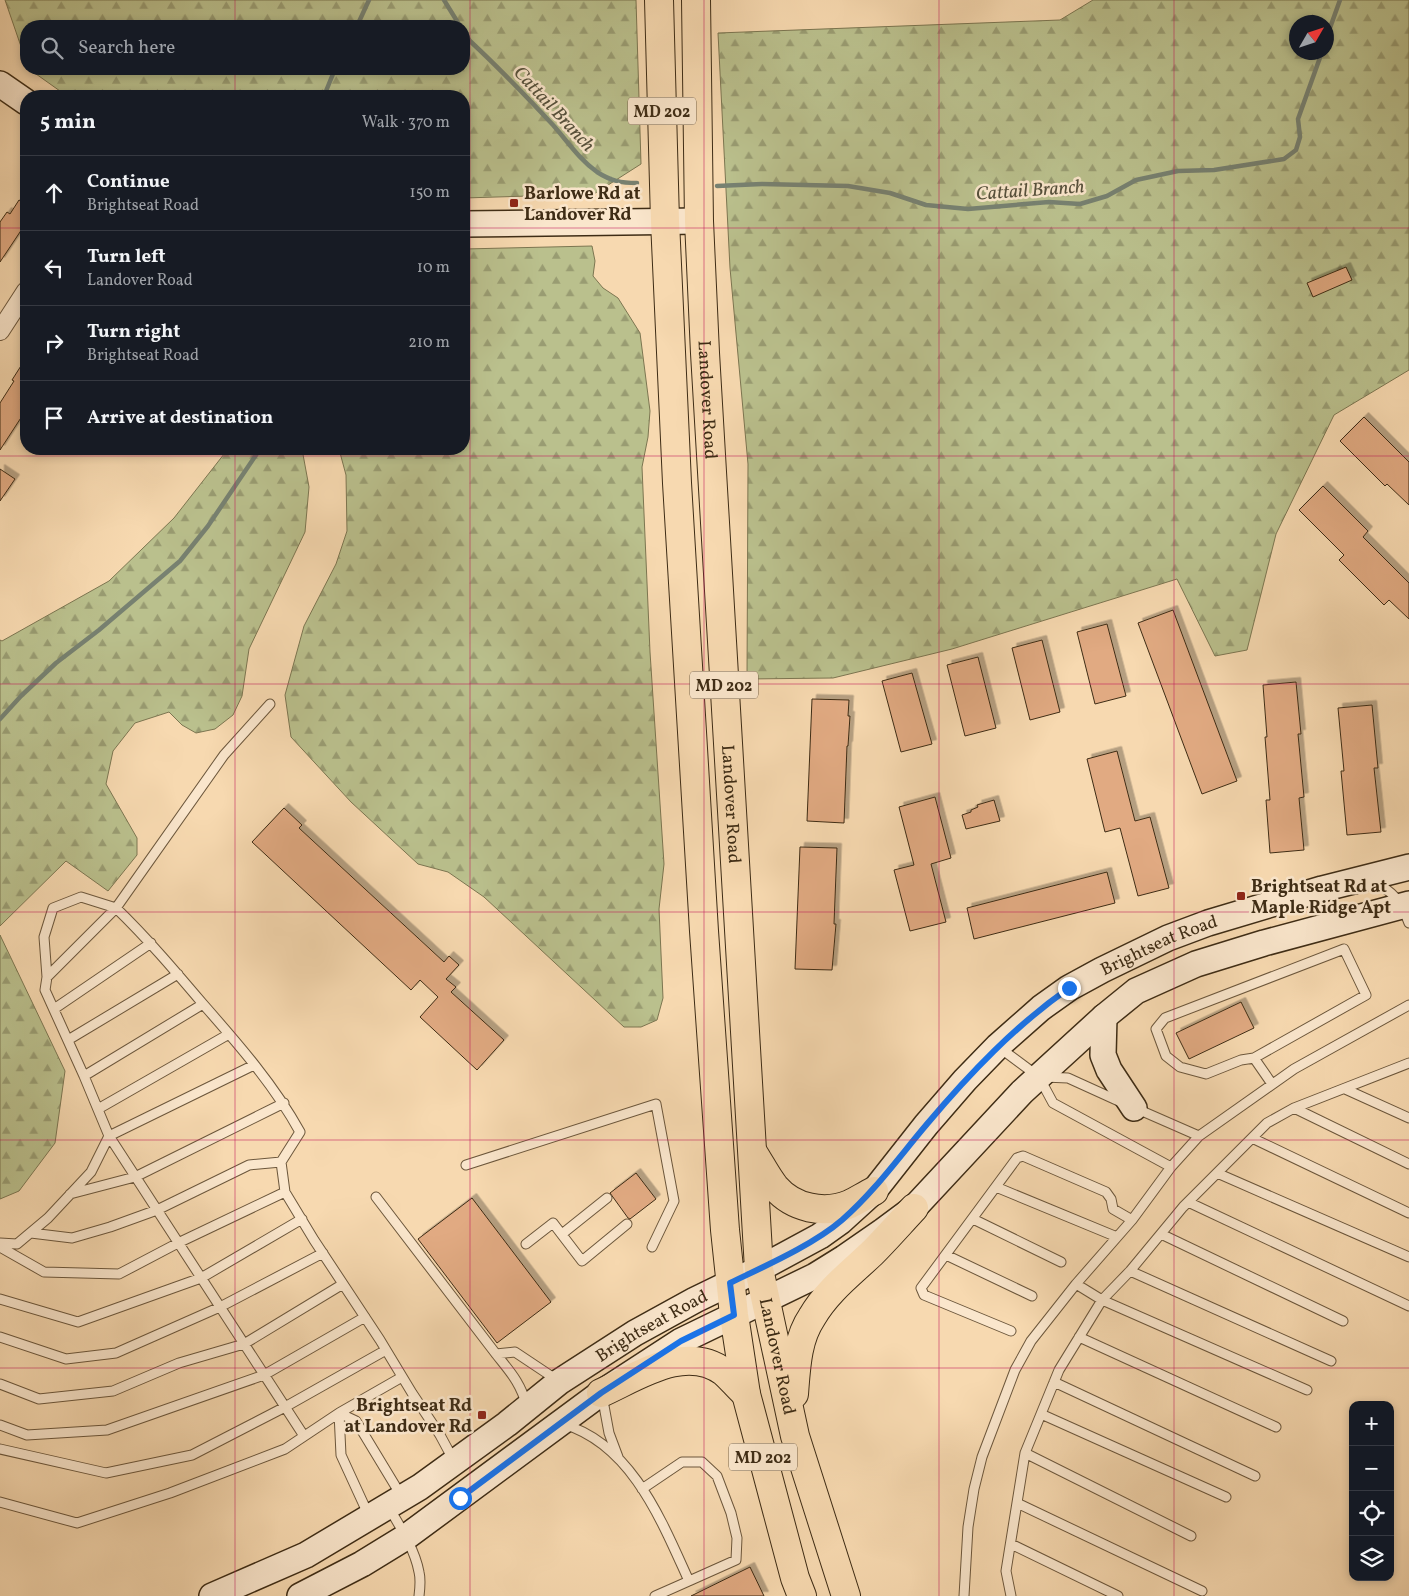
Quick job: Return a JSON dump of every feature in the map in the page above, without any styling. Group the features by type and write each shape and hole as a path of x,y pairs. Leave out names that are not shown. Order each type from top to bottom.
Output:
{"main road":[{"name":"Landover Road","path":"660,0 665,221 677,483 703,901 730,1283 746,1394 795,1578 802,1596"},
{"name":"Landover Road","path":"696,0 699,221 705,362 760,1269 796,1436 846,1596"},
{"path":"752,1150 775,1186 790,1200 812,1208 821,1210 832,1209 849,1204 874,1190"},
{"path":"796,1436 794,1394 796,1363 803,1336 811,1317 839,1283 914,1208"},
{"path":"601,1393 666,1364 686,1360 713,1366 723,1372 746,1394"}],"street":[{"path":"0,84 20,98"},
{"path":"470,224 699,221"},
{"path":"0,331 20,300"},
{"name":"Brightseat Road","path":"212,1596 306,1554 454,1462 507,1424 559,1382 635,1333 820,1236 841,1221 874,1190 926,1125 998,1046 1040,1008 1069,988 1168,938 1246,911 1409,867"},
{"name":"Brightseat Road","path":"300,1596 362,1564 406,1538 601,1393 681,1341 815,1276 844,1258 914,1208 1022,1092 1136,990 1196,964 1264,943 1407,911"},
{"path":"1104,1017 1103,1055 1109,1070 1134,1108"}],"lane":[{"path":"47,977 116,908 224,755 270,704"},
{"path":"1365,878 1395,896 1407,911"},
{"path":"304,1436 109,1136 45,990 47,977 44,937 53,908 81,897 116,908 151,943 178,974 284,1103 300,1132 281,1162 285,1192 322,1253 440,1435 454,1462"},
{"path":"54,1009 151,943"},
{"path":"1344,949 1366,996 1254,1058 1241,1060 1206,1074 1180,1068 1166,1056 1156,1029 1165,1018 1344,949"},
{"path":"68,1040 178,974"},
{"path":"84,1076 203,1004"},
{"path":"964,1596 968,1527 974,1489 982,1457 1015,1370 1031,1341 1076,1284 1132,1220 1171,1167 1199,1136 1294,1068 1409,1005"},
{"path":"98,1108 229,1034"},
{"path":"998,1046 1039,1077 1053,1103 1171,1167"},
{"path":"1254,1058 1272,1084"},
{"path":"1011,1596 1006,1571 1025,1453 1059,1370 1102,1300 1130,1271 1188,1202 1267,1123 1294,1108 1409,1063"},
{"path":"0,1245 17,1244 48,1218 91,1172 109,1136 254,1065"},
{"path":"1398,1068 1409,1073"},
{"path":"1039,1077 1068,1078 1199,1136"},
{"path":"1345,1088 1409,1118"},
{"path":"70,1194 135,1176 284,1103"},
{"path":"466,1165 656,1104 674,1202 652,1247"},
{"path":"1294,1108 1409,1164"},
{"path":"1252,1138 1409,1212"},
{"path":"1011,1331 924,1294 921,1288 1017,1158 1023,1156 1106,1192 1111,1199 1113,1209 1132,1220"},
{"path":"31,1233 72,1238 157,1210 249,1165 281,1162"},
{"path":"1217,1173 1409,1257"},
{"path":"996,1187 1117,1237"},
{"path":"0,1245 44,1272 119,1274 178,1243 285,1192"},
{"path":"376,1197 520,1386 527,1406"},
{"path":"562,1234 607,1198"},
{"path":"1188,1202 1409,1306"},
{"path":"0,1300 78,1322 201,1278 302,1219"},
{"path":"973,1219 1061,1262"},
{"path":"526,1244 553,1223 582,1260 627,1224"},
{"path":"1161,1234 1343,1321"},
{"path":"0,1337 66,1359 116,1353 220,1307 322,1253"},
{"path":"946,1255 1032,1296"},
{"path":"1130,1271 1331,1361"},
{"path":"0,1384 39,1399 113,1391 179,1363 244,1344 343,1284"},
{"path":"1076,1284 1102,1300 1307,1390"},
{"path":"0,1425 27,1435 107,1430 264,1375 365,1317"},
{"path":"1079,1337 1276,1427"},
{"path":"0,1449 106,1473 192,1455 285,1407 386,1350"},
{"path":"496,1354 515,1352 559,1382"},
{"path":"0,1502 77,1523 170,1494 285,1449 339,1413 402,1377"},
{"path":"1054,1382 1255,1476"},
{"path":"601,1393 609,1433 619,1460"},
{"path":"339,1413 341,1455 386,1506 406,1538 420,1573 420,1596"},
{"path":"339,1413 356,1421 386,1506"},
{"path":"1040,1414 1226,1497"},
{"path":"560,1424 577,1428 592,1437 619,1460 642,1488 662,1522 689,1581"},
{"path":"1025,1453 1191,1536"},
{"path":"642,1488 682,1462 702,1462 717,1476 731,1513 737,1538 736,1560 655,1596"},
{"path":"1017,1504 1202,1591"},
{"path":"1011,1544 1118,1596"}],"green space":[{"path":"5,0 636,0 641,164 594,194 470,198 470,90 59,90 37,75 470,75 470,20 20,20 20,44"},
{"path":"1093,0 1409,0 1409,370 1334,415 1276,534 1247,650 1215,656 1177,579 952,649 833,678 747,679 748,464 730,268 718,33 1060,20"},
{"path":"592,246 595,261 593,276 603,288 618,298 640,333 650,411 648,437 642,467 650,652 664,864 659,909 663,998 657,1020 641,1027 624,1027 484,897 448,872 418,864 351,802 291,737 285,695 304,626 336,564 347,531 346,475 341,455 470,455 470,249"},
{"path":"223,455 303,455 309,487 305,532 249,649 242,696 233,715 215,729 196,733 182,725 169,712 135,723 113,751 106,784 137,838 137,855 108,891 66,861 0,926 0,640 2,641 109,581 174,518"},
{"path":"0,935 65,1071 55,1143 19,1191 0,1199"}],"building":[{"path":"20,201 20,232 0,262 0,222 7,212 10,214"},
{"path":"1346,267 1352,280 1313,297 1307,283"},
{"path":"20,367 20,419 0,450 0,403 14,381 12,380"},
{"path":"1364,417 1409,462 1409,505 1387,484 1385,486 1340,441"},
{"path":"0,469 15,479 0,501"},
{"path":"1323,486 1368,531 1363,537 1409,583 1409,619 1389,600 1384,605 1339,560 1344,555 1299,510"},
{"path":"1173,610 1237,781 1202,794 1138,623"},
{"path":"1107,624 1126,696 1095,704 1077,632"},
{"path":"1042,640 1060,712 1030,720 1012,648"},
{"path":"978,657 996,728 965,736 947,665"},
{"path":"912,673 932,744 901,752 882,681"},
{"path":"1296,682 1301,734 1298,734 1304,797 1299,798 1304,850 1270,853 1266,800 1270,800 1263,685"},
{"path":"812,699 849,700 848,716 850,716 844,823 807,821"},
{"path":"1372,705 1378,768 1374,768 1381,832 1347,835 1341,771 1344,771 1338,708"},
{"path":"1117,751 1135,821 1150,817 1169,888 1138,896 1120,828 1105,832 1087,759"},
{"path":"935,797 951,858 931,864 946,922 910,931 894,870 914,865 899,807"},
{"path":"994,800 1000,821 966,829 962,815 971,812 971,810 978,807 977,805"},
{"path":"284,808 302,825 299,828 444,962 449,956 459,965 446,979 456,987 451,992 504,1040 477,1070 420,1017 438,997 420,980 411,990 252,842"},
{"path":"800,847 837,848 834,924 836,924 832,970 795,969"},
{"path":"1107,872 1115,903 974,939 967,908"},
{"path":"1241,1002 1254,1028 1189,1059 1176,1033"},
{"path":"636,1173 656,1199 630,1219 610,1193"},
{"path":"472,1198 551,1302 497,1343 418,1239"},
{"path":"750,1567 764,1596 691,1596"}],"waterway":[{"path":"360,20 369,0"},
{"name":"Cattail Branch","path":"444,0 456,20"},
{"name":"Cattail Branch","path":"1334,17 1340,0"},
{"name":"Cattail Branch","path":"470,41 533,103 579,156 591,167 612,179 621,182 637,183"},
{"name":"Cattail Branch","path":"717,186 762,184 848,186 890,193 926,205 968,209 1049,202 1080,204 1107,196 1136,180 1178,171 1214,170 1284,159 1296,150 1300,137 1298,119 1319,60"},
{"path":"326,90 333,75"},
{"path":"0,719 56,663 99,630 180,561 208,526 256,455"}],"place":[{"name":"Barlowe Rd at Landover Rd","path":"514,203"},
{"name":"Brightseat Rd at Maple Ridge Apt","path":"1241,896"},
{"name":"Brightseat Rd at Landover Rd","path":"482,1415"}],"route":[{"path":"460,1498 601,1393 681,1341 734,1315 730,1283 820,1236 841,1221 874,1190 926,1125 998,1046 1040,1008 1069,988"}]}
